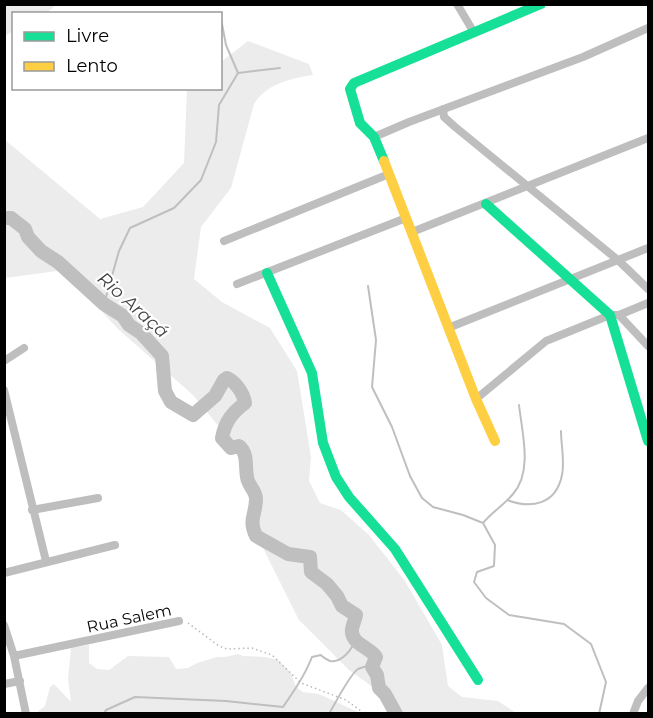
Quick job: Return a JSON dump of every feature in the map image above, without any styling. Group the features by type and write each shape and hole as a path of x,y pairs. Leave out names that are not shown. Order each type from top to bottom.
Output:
{"street":[{"path":"457,4 473,32"},
{"path":"495,441 476,399 374,137 360,123 350,89 354,83 541,4"},
{"path":"374,137 583,57 648,28"},
{"path":"443,109 444,117 619,261 648,289"},
{"path":"412,232 648,138"},
{"path":"224,241 389,174"},
{"path":"486,204 648,346"},
{"path":"237,284 406,218"},
{"path":"448,328 648,248"},
{"path":"267,273 312,373 324,443 336,477 349,497 395,549 478,680"},
{"path":"476,399 546,340 648,303"},
{"path":"614,315 648,441"},
{"path":"4,361 24,348"},
{"path":"4,390 46,561"},
{"path":"32,510 98,498"},
{"path":"4,573 115,545"},
{"name":"Rua Salem","path":"14,656 178,621"},
{"path":"5,628 14,656 26,714"},
{"path":"4,684 20,681"},
{"path":"633,714 638,701 648,688"}],"path":[{"name":"Rua Salem","path":"178,621 184,621 226,649 252,648 272,655 296,680 340,698 365,714"}],"shaded area":[{"path":"5,4 55,4 47,12 12,12 12,32 5,36"},
{"path":"248,41 309,64 313,75 288,80 272,87 265,91 254,104 231,188 201,227 194,279 222,302 270,328 297,371 311,457 309,481 320,503 341,510 369,535 405,581 442,645 448,686 462,697 498,701 516,713 389,713 381,693 349,670 299,620 255,532 248,462 193,395 118,329 64,270 5,278 5,140 100,219 143,207 184,163 187,90 222,90 222,61"},
{"path":"89,645 89,663 97,669 109,670 128,656 169,657 176,669 188,668 217,657 238,654 278,660 291,673 296,687 303,692 319,694 360,713 36,713 45,706 50,687 54,684 71,702 68,679 71,648"}],"waterway":[{"path":"222,24 226,45 238,73"},
{"path":"104,304 119,251 130,228 174,208 201,180 216,142 219,105 238,73 280,68"},
{"name":"Rio Araçá","path":"4,218 11,218 25,229 28,237 41,251 58,262 104,304 123,316 129,325 141,333 162,356 165,391 171,402 193,415 215,396 224,380 227,378 236,385 245,403 230,418 222,438 231,448 239,446 244,452 246,473 256,496 252,521 256,536 288,554 310,557 311,572 327,584 342,606 356,615 352,634 357,642 376,657 372,667 377,675 379,688 396,714"},
{"path":"368,286 376,340 372,387 392,427 410,476 422,498 433,507 483,523 495,545 494,566 477,572 474,582 486,598 509,615 564,624 591,644 606,682 599,714"},
{"path":"483,523 513,494 523,475 525,451 519,405"},
{"path":"507,500 533,504 541,502 554,493 563,470 561,431"},
{"path":"104,714 106,710 135,697 226,701 283,707 303,677 312,657 321,655 330,661 338,660 349,651 354,639"},
{"path":"329,714 355,672 372,665"}],"traffic: fast":[{"path":"384,161 374,137 360,123 350,89 354,83 541,4"},
{"path":"486,204 610,315 648,441"},
{"path":"267,273 312,373 323,443 336,477 349,497 395,549 478,680"}],"traffic: slow":[{"path":"384,161 476,399 495,441"}]}
